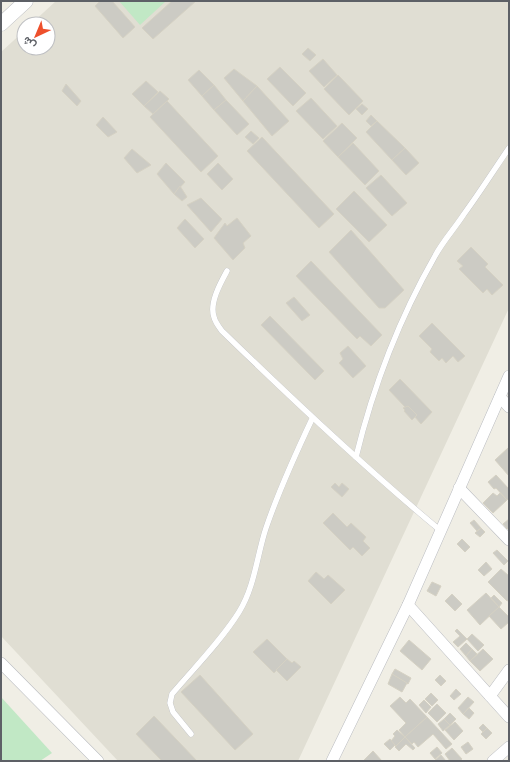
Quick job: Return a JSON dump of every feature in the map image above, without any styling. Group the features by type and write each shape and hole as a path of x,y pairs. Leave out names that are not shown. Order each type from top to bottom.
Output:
{"street":[{"path":"1,24 26,1"},
{"path":"336,759 408,605 509,376"},
{"path":"500,397 509,407"},
{"path":"460,488 509,540"},
{"path":"408,605 509,717"},
{"path":"1,663 98,761"},
{"path":"490,696 509,670"},
{"path":"493,761 509,747"}],"lane":[{"path":"356,457 365,422 384,366 406,310 420,281 436,254 509,148"},
{"path":"227,271 217,291 213,316 222,331 312,419 391,490 441,531"},
{"path":"191,734 173,712 170,704 172,694 217,642 239,612 249,592 266,529 284,479 312,419"}],"shaded area":[{"path":"56,1 509,1 509,308 298,761 118,761 1,636 1,52 16,38 16,56 56,56 56,16 40,16"}],"green space":[{"path":"119,1 166,1 140,25"},
{"path":"1,697 52,753 40,761 1,761"}],"building":[{"path":"100,1 112,1 135,27 123,38 95,6"},
{"path":"172,1 196,1 153,39 142,28"},
{"path":"308,48 316,55 310,61 302,54"},
{"path":"323,59 337,75 324,87 309,71"},
{"path":"280,67 306,93 293,106 267,79"},
{"path":"234,69 257,86 243,101 224,78"},
{"path":"199,70 214,85 202,96 188,80"},
{"path":"338,75 363,101 349,115 324,89"},
{"path":"146,81 158,92 144,106 132,94"},
{"path":"66,84 81,101 77,106 62,91"},
{"path":"214,85 226,100 214,110 202,96"},
{"path":"257,86 289,121 272,136 243,101"},
{"path":"160,91 169,99 153,114 144,106"},
{"path":"311,98 337,126 323,139 296,111"},
{"path":"226,100 249,124 237,135 214,110"},
{"path":"167,101 218,156 201,172 150,117"},
{"path":"362,104 368,109 362,115 356,109"},
{"path":"371,115 377,121 371,126 366,121"},
{"path":"103,117 117,132 108,137 96,125"},
{"path":"377,121 405,148 392,160 366,132"},
{"path":"342,123 357,138 338,157 323,141"},
{"path":"251,131 259,138 253,144 245,137"},
{"path":"262,137 334,214 319,228 247,151"},
{"path":"353,143 379,171 365,185 338,157"},
{"path":"405,148 419,163 406,175 392,160"},
{"path":"132,149 151,165 137,173 124,158"},
{"path":"166,163 185,182 174,194 157,174"},
{"path":"218,163 233,179 222,190 207,174"},
{"path":"381,175 407,203 392,216 366,188"},
{"path":"180,186 187,197 182,201 174,194"},
{"path":"354,191 387,225 369,242 336,209"},
{"path":"201,198 222,219 211,232 187,205"},
{"path":"237,218 251,236 243,243 245,248 233,260 214,238 225,223 227,226"},
{"path":"185,219 204,239 195,248 177,228"},
{"path":"351,230 404,290 385,308 379,308 329,252"},
{"path":"471,247 488,264 485,267 503,285 492,295 487,289 483,293 459,269 463,266 457,261"},
{"path":"311,261 382,335 371,346 360,336 357,339 296,276"},
{"path":"294,297 310,315 302,321 286,303"},
{"path":"270,316 324,371 315,380 261,325"},
{"path":"432,323 465,356 458,362 453,356 446,363 442,358 439,361 430,352 432,349 419,336"},
{"path":"348,346 366,366 353,378 339,363 343,359 340,353"},
{"path":"400,379 432,412 421,424 415,417 417,415 408,406 406,408 389,390"},
{"path":"408,406 417,415 412,420 403,408"},
{"path":"509,448 509,476 495,460"},
{"path":"496,475 509,489 509,498 507,500 488,482"},
{"path":"335,483 339,487 342,483 349,489 342,497 331,487"},
{"path":"493,493 497,496 500,493 507,500 493,513 483,503"},
{"path":"333,513 347,527 351,523 366,537 363,541 370,548 362,556 353,547 350,550 323,523"},
{"path":"509,519 509,527 507,529 503,524"},
{"path":"474,520 481,528 477,531 470,523"},
{"path":"481,528 485,532 480,537 475,533"},
{"path":"462,539 470,547 465,552 457,544"},
{"path":"497,550 508,561 504,565 493,553"},
{"path":"486,562 492,569 484,576 478,570"},
{"path":"501,569 509,576 509,600 507,601 488,582"},
{"path":"316,572 324,579 328,575 345,590 331,604 308,581"},
{"path":"432,582 441,586 436,596 427,591"},
{"path":"486,593 499,607 480,625 467,610"},
{"path":"452,594 462,604 455,611 445,601"},
{"path":"494,595 502,603 499,607 491,598"},
{"path":"499,607 509,617 509,622 501,629 489,616"},
{"path":"457,629 467,639 458,647 453,642 460,636 455,631"},
{"path":"472,634 484,645 478,651 467,639"},
{"path":"267,639 287,659 274,673 253,652"},
{"path":"409,640 431,659 422,670 400,651"},
{"path":"466,643 472,649 466,656 460,649"},
{"path":"472,649 477,654 470,661 466,656"},
{"path":"483,649 493,659 480,671 470,661"},
{"path":"287,659 292,663 294,661 301,667 287,681 276,670"},
{"path":"395,669 411,678 408,684 392,674"},
{"path":"392,674 407,683 402,692 388,684"},
{"path":"200,675 253,734 235,750 181,692"},
{"path":"440,675 446,681 441,686 435,680"},
{"path":"456,689 461,694 454,700 450,696"},
{"path":"431,693 438,700 432,706 425,699"},
{"path":"400,697 406,703 410,699 427,717 405,737 399,730 406,723 390,706"},
{"path":"468,697 474,702 463,714 458,708"},
{"path":"424,700 431,707 426,713 419,705"},
{"path":"437,704 446,713 437,722 428,713"},
{"path":"469,708 474,713 469,719 463,714"},
{"path":"450,713 456,719 450,725 444,719"},
{"path":"154,716 197,761 162,761 136,734"},
{"path":"427,717 452,744 446,749 433,734 418,747 414,742 412,744 405,737"},
{"path":"444,719 450,725 443,731 438,724"},
{"path":"455,722 463,731 454,740 445,730"},
{"path":"483,724 487,728 483,732 479,728"},
{"path":"487,728 492,733 486,739 481,734"},
{"path":"397,730 405,737 396,746 391,741 395,736 393,734"},
{"path":"405,737 415,748 413,750 406,744 399,751 395,747"},
{"path":"390,739 395,745 390,750 384,744"},
{"path":"468,742 473,749 466,754 461,747"},
{"path":"437,747 442,753 435,759 430,753"},
{"path":"452,748 462,759 460,761 450,761 445,754"},
{"path":"373,751 382,761 363,761"},
{"path":"441,755 446,761 434,761"}]}
